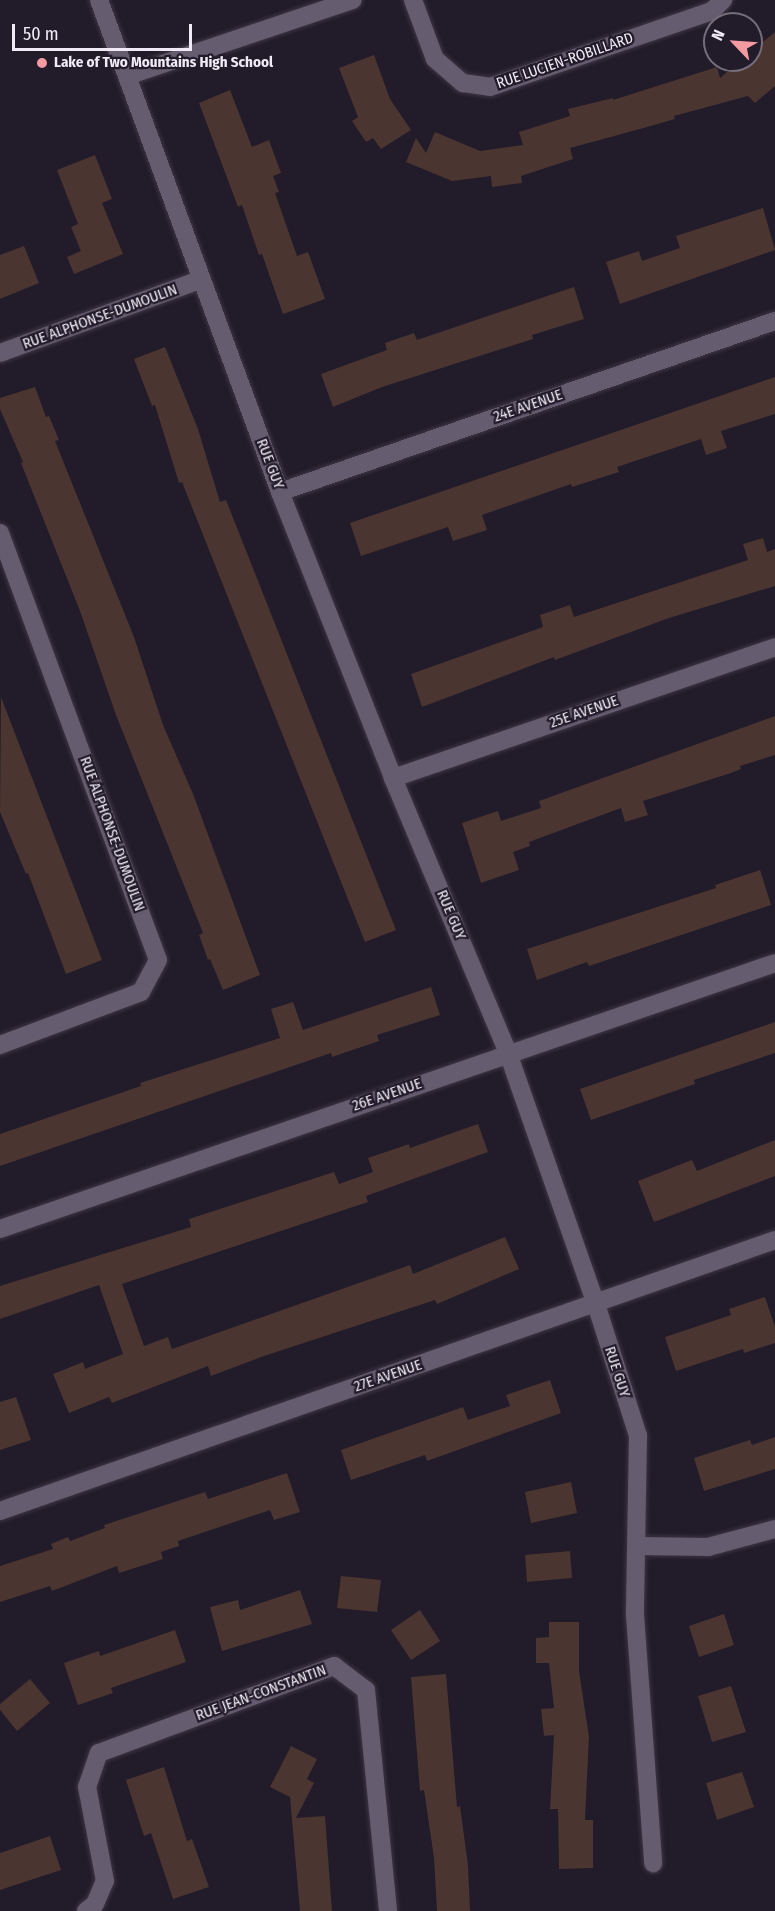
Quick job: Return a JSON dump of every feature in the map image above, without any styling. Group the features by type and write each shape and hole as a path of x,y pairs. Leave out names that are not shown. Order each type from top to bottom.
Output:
{"street":[{"name":"RUE GUY","path":"99,0 200,280 280,492 393,778 508,1053 596,1305 638,1436 635,1615 653,1863"},
{"path":"127,76 353,0"},
{"name":"RUE LUCIEN-ROBILLARD","path":"413,0 435,59 463,83 490,87 712,11 723,0"},
{"name":"RUE ALPHONSE-DUMOULIN","path":"0,353 200,280"},
{"name":"24E AVENUE","path":"280,492 775,321"},
{"name":"RUE ALPHONSE-DUMOULIN","path":"0,533 159,960 141,992 0,1045"},
{"name":"25E AVENUE","path":"393,778 775,646"},
{"name":"26E AVENUE","path":"0,1229 775,963"},
{"name":"27E AVENUE","path":"0,1511 596,1305 775,1240"},
{"path":"637,1546 708,1547 775,1529"},
{"name":"RUE JEAN-CONSTANTIN","path":"86,1911 95,1904 105,1881 87,1787 99,1753 334,1666 366,1690 388,1911"}],"building":[{"path":"775,32 775,86 755,103 748,96 570,148 573,159 521,176 522,183 492,187 491,176 452,181 406,162 416,138 426,153 435,132 480,151 523,145 519,132 570,116 568,109 613,98 613,100 703,71 718,72 720,78 727,72 763,72 763,42"},
{"path":"374,55 390,99 411,130 381,149 373,138 366,142 352,121 358,117 339,68"},
{"path":"230,90 252,147 269,140 281,173 273,176 279,192 275,193 297,256 308,252 325,299 283,314 262,254 259,255 242,205 238,207 199,103"},
{"path":"95,155 112,199 102,203 123,254 74,274 67,257 81,251 71,227 78,224 57,170"},
{"path":"763,208 775,250 620,304 606,262 639,251 642,261 680,248 676,236"},
{"path":"24,246 39,283 0,299 0,255"},
{"path":"574,287 584,319 532,335 533,339 382,387 333,407 321,374 387,350 385,343 414,333 417,340"},
{"path":"165,347 198,429 220,502 226,500 396,930 365,942 182,482 179,483 155,405 152,406 134,359"},
{"path":"775,377 775,414 721,431 727,448 706,455 701,439 617,467 619,472 572,487 571,484 482,515 487,530 453,541 448,527 361,556 350,523"},
{"path":"35,387 46,417 49,416 59,440 55,441 134,637 163,725 193,794 260,975 223,990 210,959 208,960 199,935 203,933 116,715 80,611 21,463 23,462 0,409 0,398"},
{"path":"763,538 767,552 775,549 775,586 669,618 555,660 554,657 422,707 411,674 543,627 540,615 570,605 574,617 748,560 743,544"},
{"path":"1,697 102,960 66,974 28,873 26,874 0,812"},
{"path":"775,716 775,755 740,766 741,769 731,773 643,801 648,815 625,822 621,808 529,842 530,846 513,852 519,870 481,883 462,823 498,811 501,821 541,808 539,801"},
{"path":"760,870 771,905 589,966 587,962 537,980 527,949 716,888 715,885"},
{"path":"431,987 440,1015 377,1035 379,1041 332,1057 331,1053 0,1166 0,1134 141,1086 140,1083 280,1038 271,1009 293,1002 303,1030"},
{"path":"775,1022 775,1053 694,1080 695,1084 591,1120 580,1089"},
{"path":"478,1124 488,1152 366,1196 368,1202 122,1284 144,1346 168,1337 172,1349 410,1265 413,1274 505,1237 519,1269 437,1304 435,1300 264,1356 211,1376 208,1366 112,1403 109,1397 69,1413 53,1374 83,1362 85,1369 123,1354 99,1285 0,1319 0,1286 191,1227 189,1219 334,1172 339,1184 373,1172 368,1158 409,1144 410,1148"},
{"path":"775,1140 775,1176 654,1222 638,1181 692,1160 697,1171"},
{"path":"765,1297 775,1327 775,1343 744,1353 743,1349 676,1371 665,1337 731,1315 729,1309"},
{"path":"550,1380 561,1413 427,1461 425,1455 351,1480 341,1450 463,1407 468,1420 510,1406 506,1395"},
{"path":"16,1397 31,1440 0,1450 0,1402"},
{"path":"775,1437 775,1469 704,1491 694,1458 750,1440 752,1445"},
{"path":"287,1473 300,1512 274,1520 270,1510 178,1541 179,1546 161,1552 163,1559 119,1573 117,1566 52,1591 50,1586 0,1602 0,1566 53,1549 51,1544 68,1537 70,1541 105,1528 104,1525 205,1492 208,1499"},
{"path":"571,1482 577,1513 531,1523 525,1492"},
{"path":"570,1551 572,1578 527,1582 525,1555"},
{"path":"341,1576 381,1580 377,1612 337,1608"},
{"path":"300,1590 312,1624 222,1651 210,1607 238,1600 240,1610"},
{"path":"420,1610 440,1641 411,1660 391,1630"},
{"path":"724,1614 734,1645 699,1657 689,1626"},
{"path":"549,1622 579,1622 579,1671 589,1737 585,1820 593,1820 593,1868 559,1869 558,1809 550,1809 554,1735 544,1736 541,1709 554,1708 549,1663 536,1663 536,1638 549,1637"},
{"path":"175,1630 186,1662 111,1688 113,1693 78,1705 64,1663 99,1651 100,1656"},
{"path":"446,1674 457,1807 460,1806 468,1865 470,1911 437,1911 434,1858 424,1790 420,1791 411,1677"},
{"path":"30,1679 50,1703 17,1731 0,1710 0,1704"},
{"path":"731,1686 746,1732 712,1742 698,1696"},
{"path":"291,1746 317,1759 307,1779 314,1783 296,1818 325,1816 332,1911 300,1911 290,1797 270,1787"},
{"path":"164,1767 187,1841 192,1839 209,1887 173,1899 151,1833 144,1836 126,1780"},
{"path":"742,1772 754,1807 717,1820 706,1783"},
{"path":"50,1836 61,1870 0,1890 0,1853"}],"place":[{"name":"Lake of Two Mountains High School","path":"42,63"}]}
